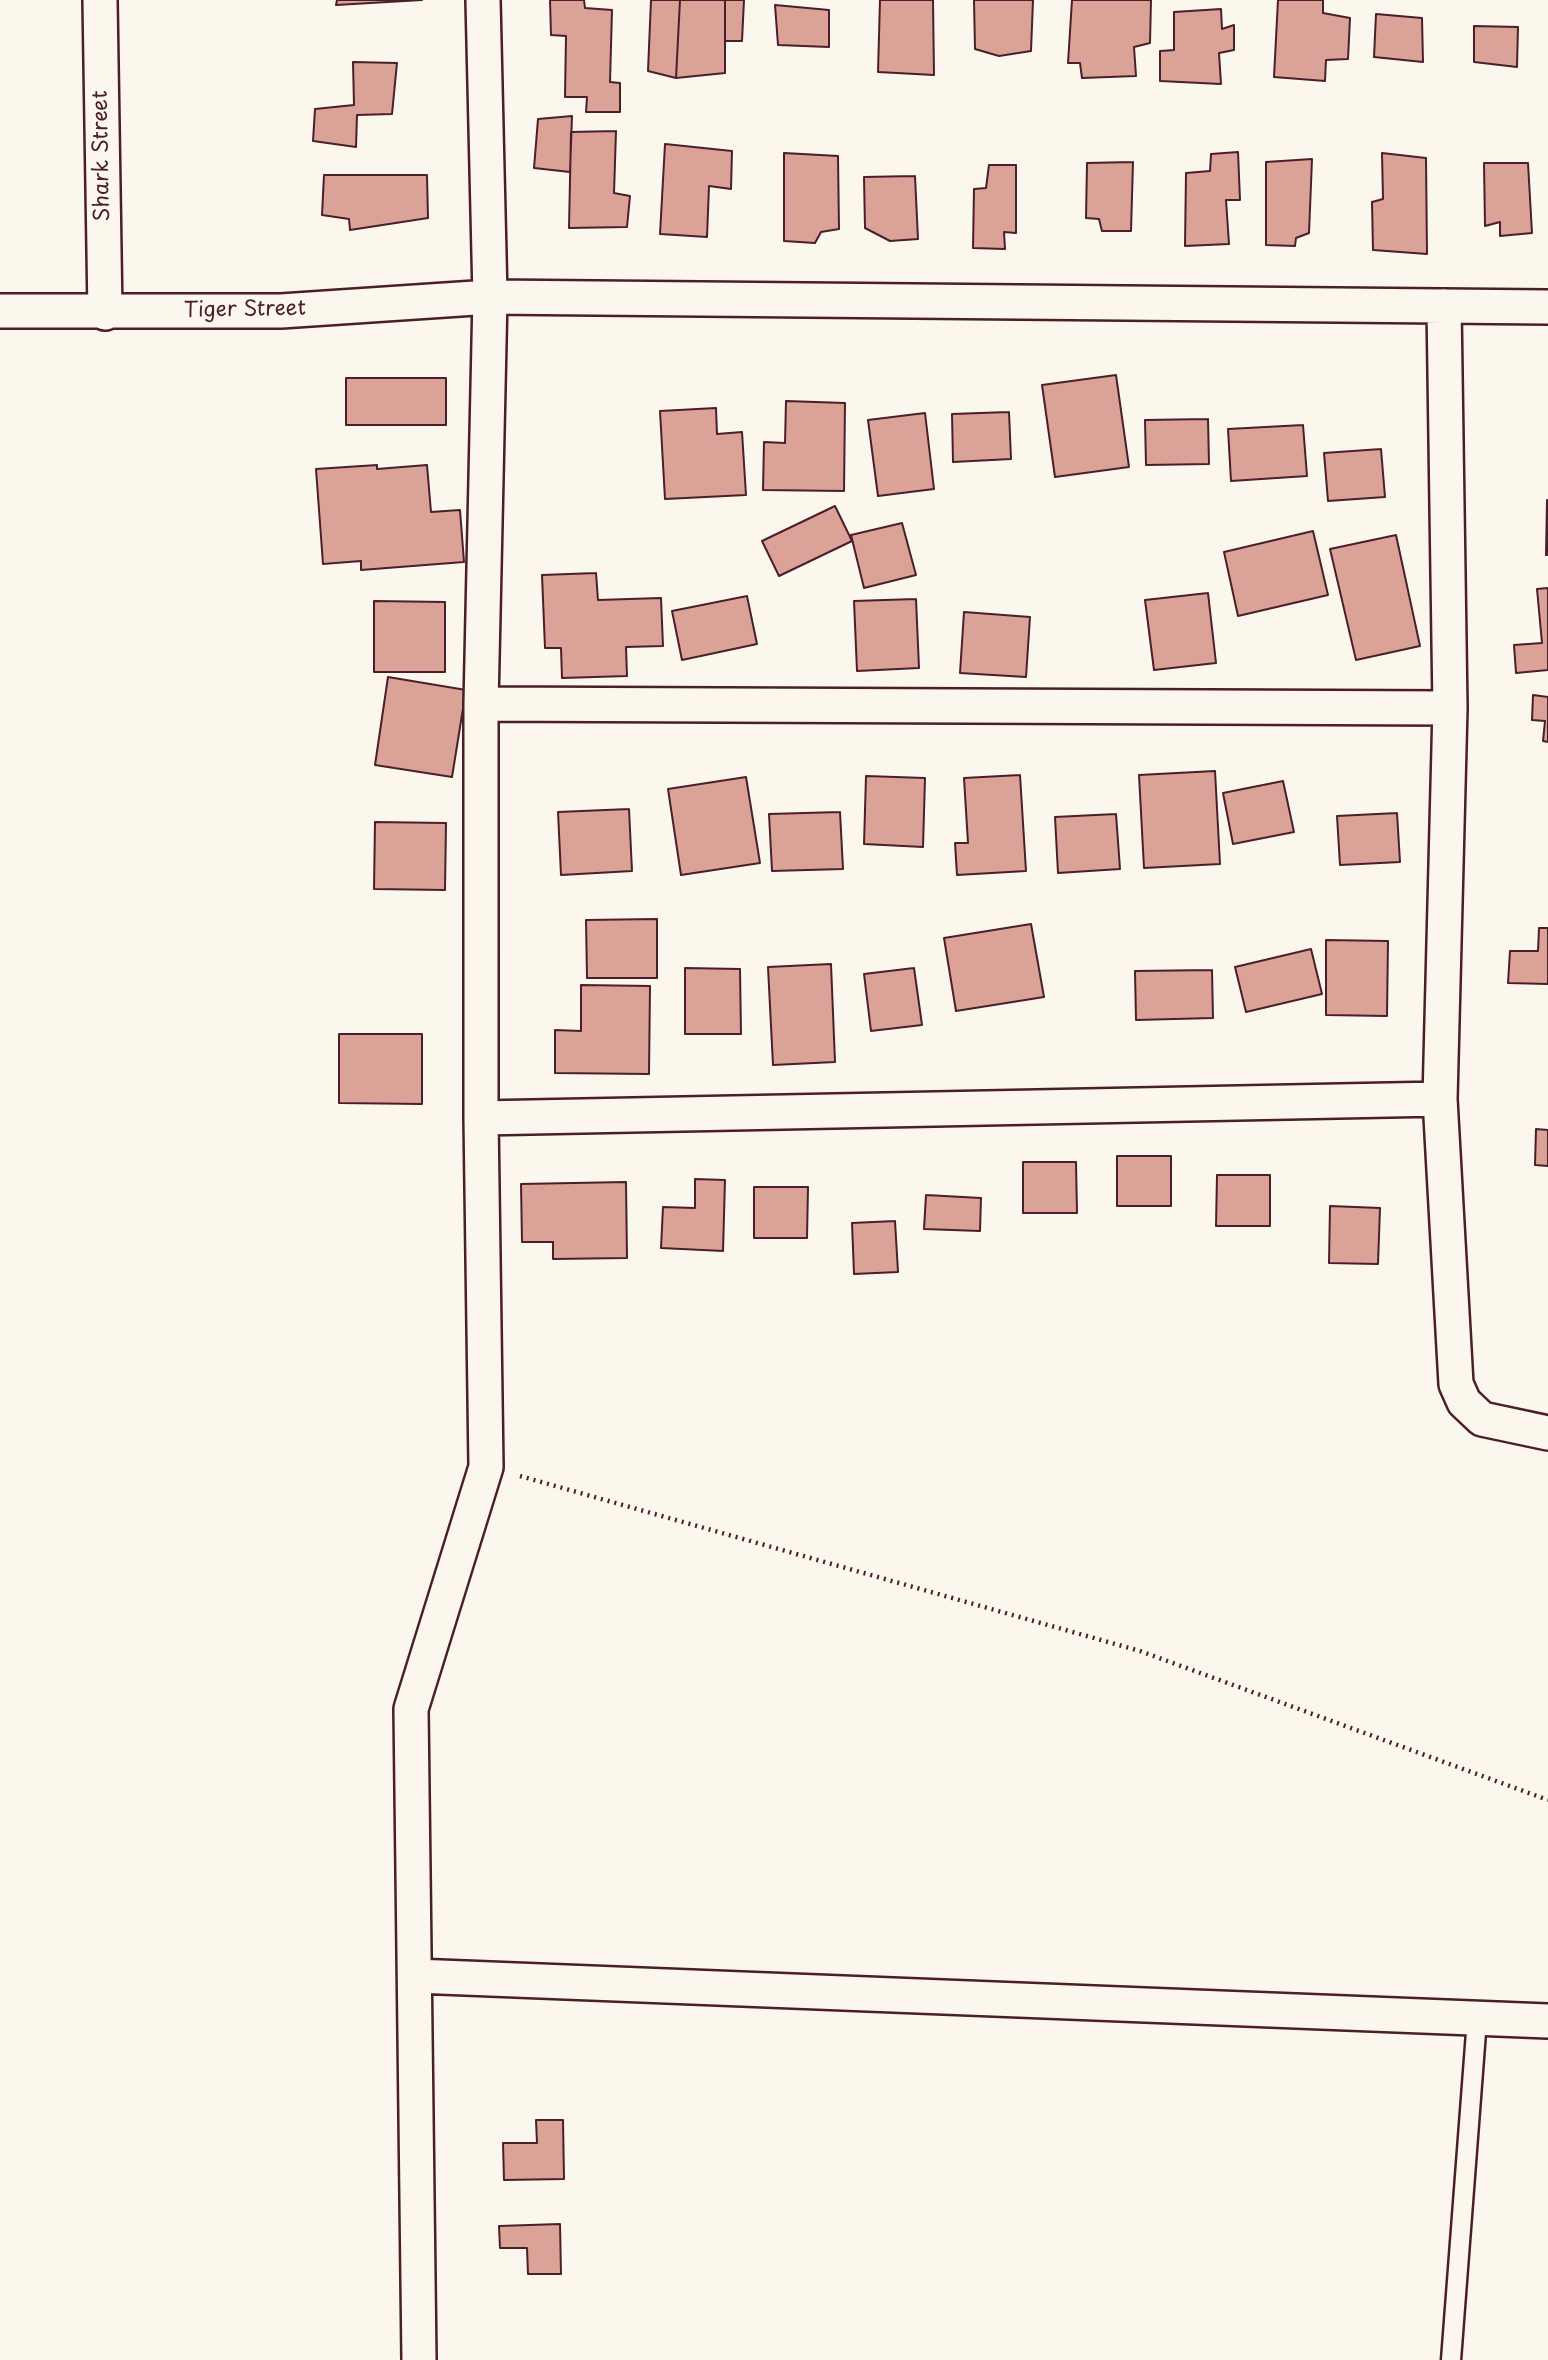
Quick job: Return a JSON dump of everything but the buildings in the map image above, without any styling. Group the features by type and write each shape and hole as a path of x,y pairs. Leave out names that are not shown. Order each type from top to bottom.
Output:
{"street":[{"name":"Shark Street","path":"100,0 105,313"},
{"path":"419,2360 411,1709 486,1466 481,1118 481,704 490,297 483,0"},
{"name":"Tiger Street","path":"0,311 281,311 490,297 1548,307"},
{"path":"1444,306 1450,708 1440,1099 1456,1384 1464,1402 1482,1419 1548,1433"},
{"path":"481,704 1450,708"},
{"path":"481,1118 1440,1099"},
{"path":"415,1976 1548,2021"}],"lane":[{"path":"1451,2360 1477,2019"}],"path":[{"path":"486,1466 1140,1651 1548,1800"}]}
